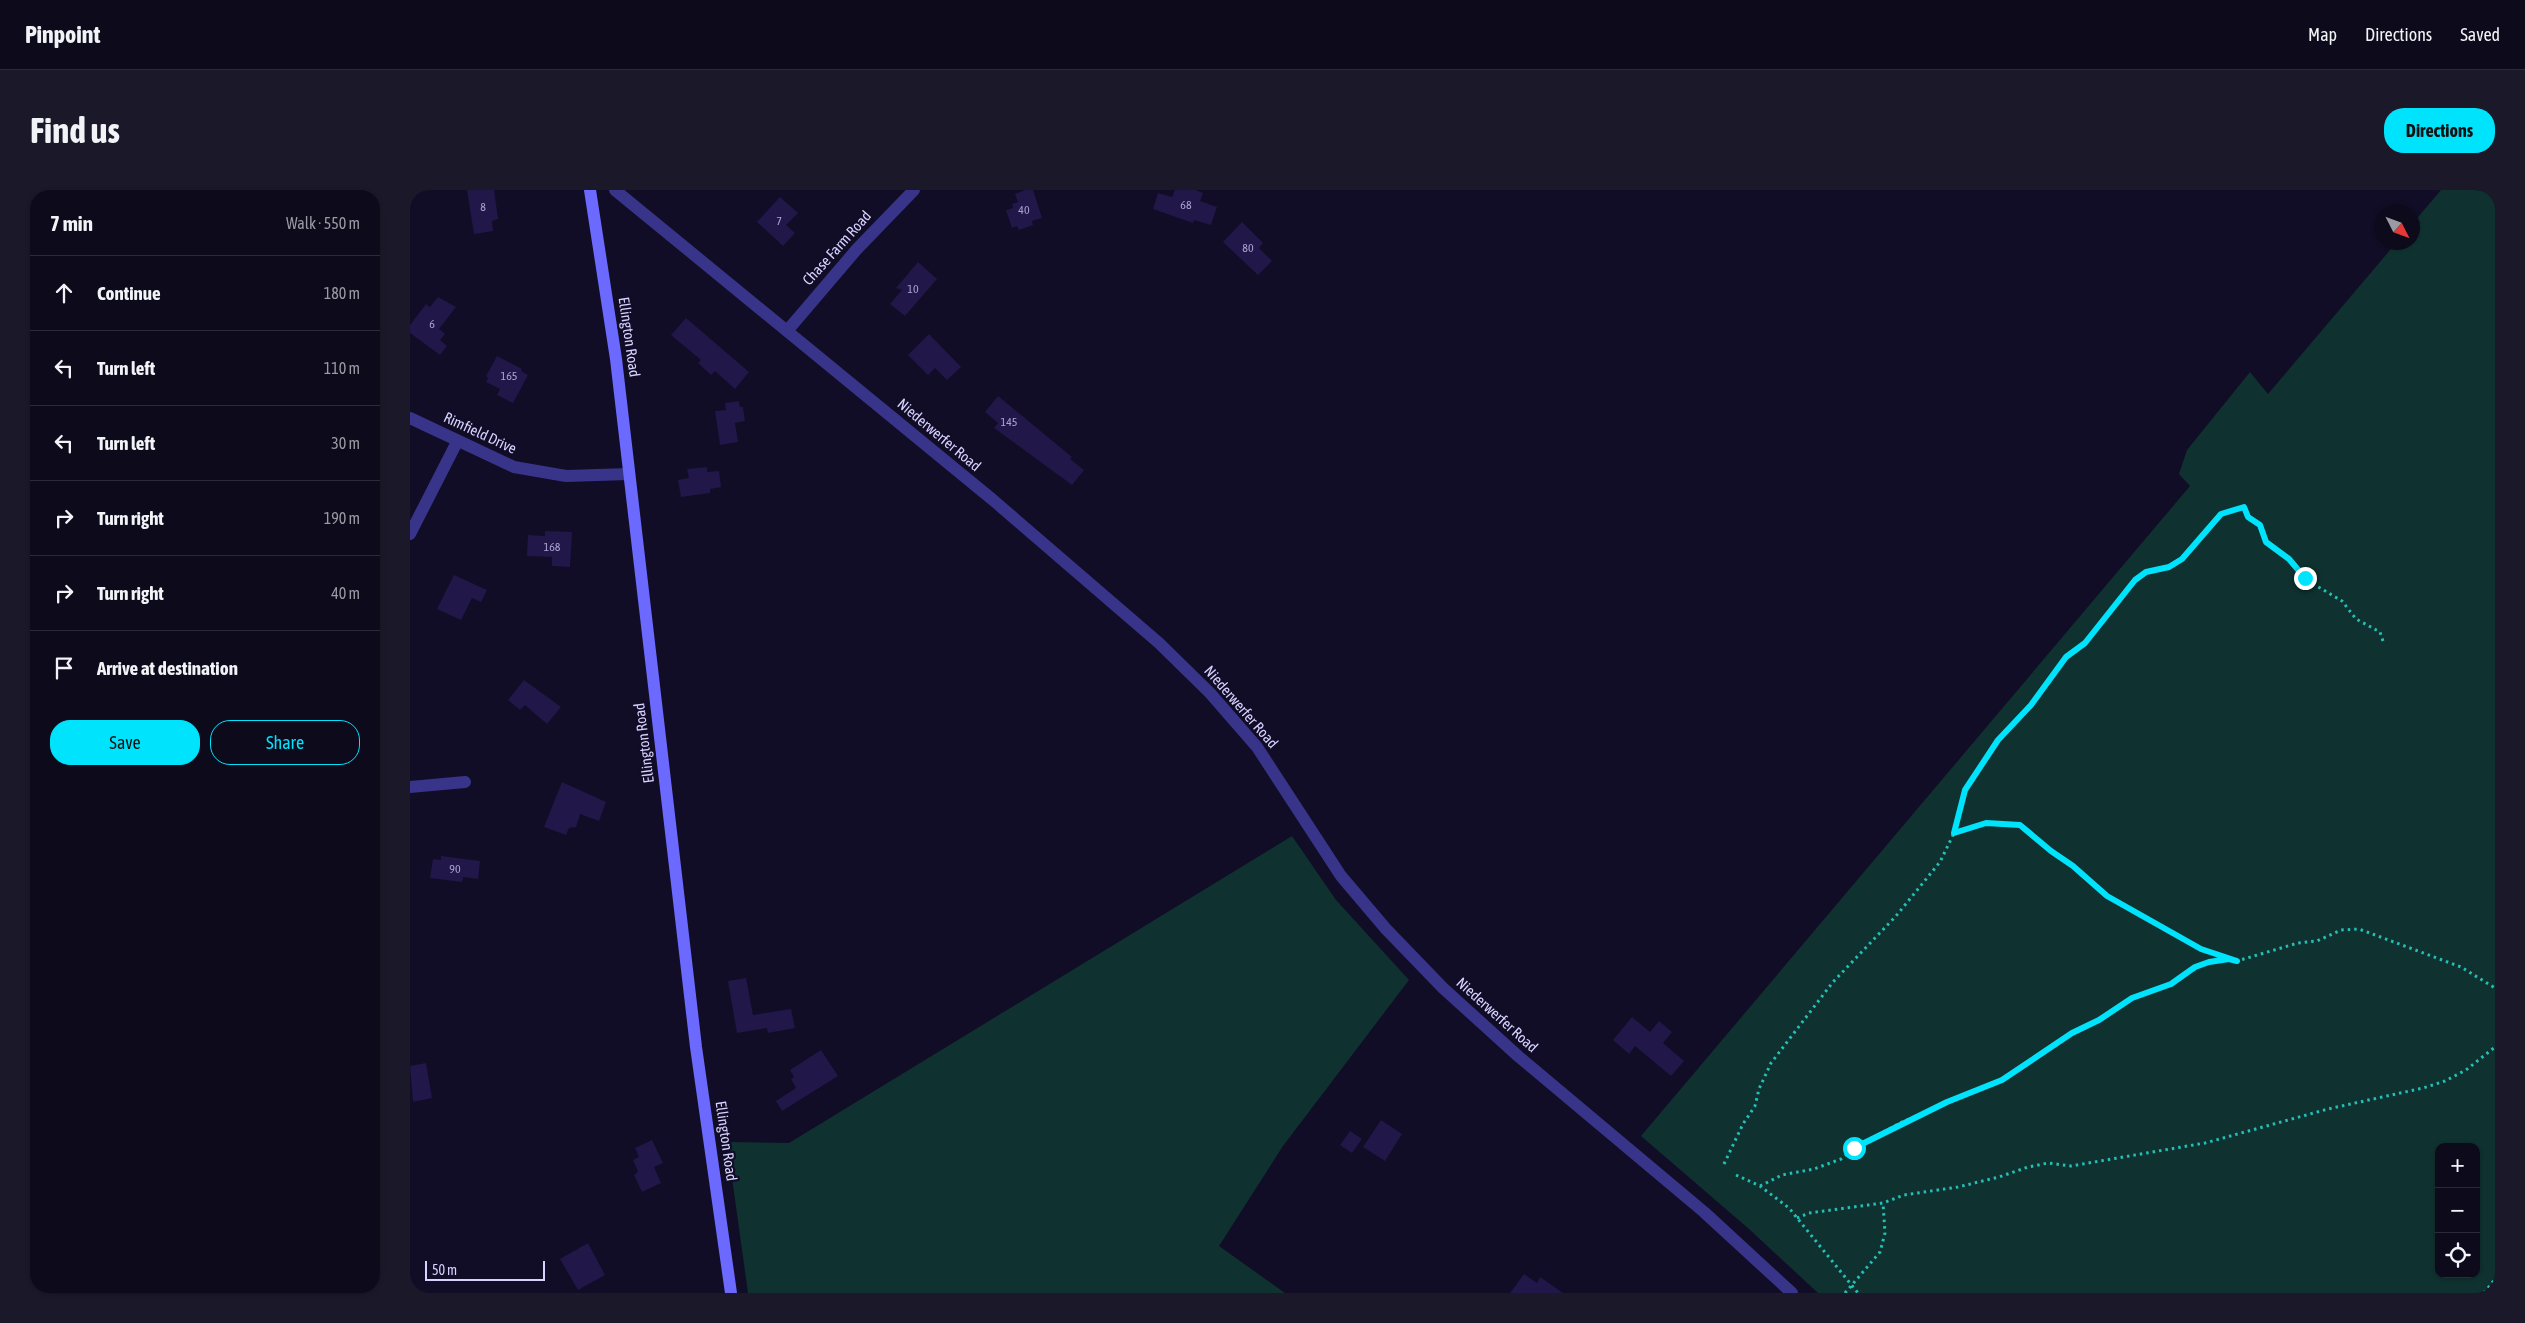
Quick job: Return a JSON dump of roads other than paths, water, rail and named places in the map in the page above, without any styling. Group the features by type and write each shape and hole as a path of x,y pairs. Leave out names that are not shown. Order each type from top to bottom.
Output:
{"main road":[{"name":"Ellington Road","path":"590,190 616,359 696,1047 731,1293"}],"street":[{"name":"Niederwerfer Road","path":"615,190 993,500 1159,644 1210,693 1257,747 1341,876 1386,929 1443,988 1525,1062 1704,1212 1792,1293"},
{"name":"Chase Farm Road","path":"787,331 857,248 914,190"},
{"name":"Rimfield Drive","path":"410,418 457,442 514,467 566,476 629,474"},
{"path":"410,534 457,442"},
{"path":"410,787 465,782"}]}
